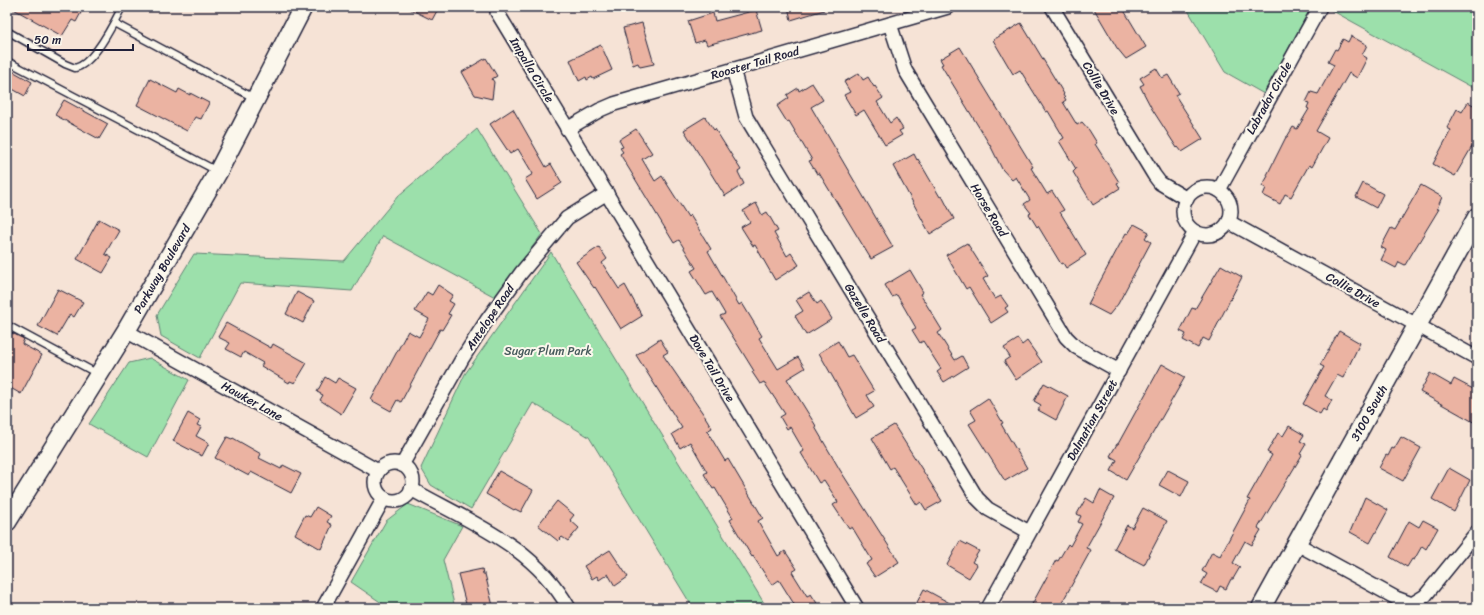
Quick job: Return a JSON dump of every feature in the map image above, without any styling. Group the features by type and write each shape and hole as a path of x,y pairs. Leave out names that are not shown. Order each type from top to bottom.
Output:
{"street":[{"name":"Parkway Boulevard","path":"7,522 126,331 218,172 303,7"},
{"name":"Rooster Tail Road","path":"567,128 607,106 948,7"},
{"name":"Collie Drive","path":"1052,7 1154,175 1160,183 1186,199"},
{"name":"Labrador Circle","path":"1219,190 1320,7"},
{"name":"Impalla Circle","path":"497,12 567,128"},
{"name":"Horse Road","path":"890,24 905,70 1066,337 1076,347 1119,371"},
{"name":"Gazelle Road","path":"733,69 746,117 977,498 988,509 1029,532"},
{"name":"Dove Tail Drive","path":"567,128 857,608"},
{"path":"1204,187 1219,190 1229,201 1231,208 1229,222 1224,229 1217,234 1210,235 1195,232 1185,221 1183,213 1186,199 1191,194 1204,187"},
{"name":"Antelope Road","path":"402,464 462,359 521,273 567,218 607,193"},
{"name":"3100 South","path":"1261,608 1477,218"},
{"name":"Collie Drive","path":"1229,222 1477,358"},
{"name":"Dalmatian Street","path":"988,608 1195,232"},
{"name":"Hawker Lane","path":"126,331 378,471"},
{"path":"386,464 402,464 410,472 413,478 407,495 402,499 390,500 384,498 376,488 375,480 378,471 386,464"},
{"path":"410,489 508,542 523,553 550,579 569,608"},
{"path":"323,608 384,498"},
{"path":"1297,544 1396,598 1412,604 1425,596 1477,532"}],"lane":[{"path":"7,31 65,64 75,68 84,64 91,58 114,23 122,7"},
{"path":"114,23 256,99"},
{"path":"7,61 218,172"},
{"path":"7,325 99,375"}],"green space":[{"path":"1186,7 1311,7 1264,94 1225,72"},
{"path":"1332,7 1470,7 1477,11 1477,90 1331,10"},
{"path":"477,129 542,234 495,297 383,236 352,291 240,283 200,358 161,336 157,315 194,254 344,261 398,196"},
{"name":"Sugar Plum Park","path":"551,252 767,608 693,608 589,437 533,403 471,509 431,485 421,468 465,374"},
{"path":"150,358 189,380 148,457 89,424 129,363"},
{"path":"408,504 462,526 443,560 455,608 389,608 351,582 386,521"}],"building":[{"path":"10,7 84,7 76,22 72,20 62,36"},
{"path":"406,7 439,7 432,20"},
{"path":"788,7 823,7 824,10 791,20"},
{"path":"1093,7 1122,7 1146,47 1126,59 1117,48"},
{"path":"756,10 762,30 707,45 705,40 695,43 688,21 713,13 715,21"},
{"path":"642,23 654,64 640,67 638,63 633,65 623,28"},
{"path":"1021,23 1064,94 1063,95 1066,100 1063,102 1077,125 1082,122 1089,130 1097,143 1095,144 1119,182 1117,183 1120,188 1093,205 1073,172 1076,169 1059,141 1064,138 1048,111 1046,112 1020,70 1013,74 993,40"},
{"path":"1351,36 1367,45 1362,55 1367,58 1357,78 1349,73 1316,131 1328,138 1312,167 1309,165 1291,197 1285,194 1280,204 1263,195 1266,188 1262,186 1286,137 1293,127 1297,129 1309,109 1307,108 1309,103 1306,102 1311,92 1318,94 1334,65 1328,62 1335,49 1337,50 1343,39 1348,42"},
{"path":"601,45 612,70 593,79 592,77 587,80 586,77 579,81 570,60"},
{"path":"960,47 1033,167 1031,168 1047,194 1052,191 1064,210 1060,212 1086,255 1066,268 1063,263 1061,264 1029,214 1031,213 1024,204 1030,200 1016,177 1012,180 1002,169 991,147 941,65 943,64 940,59"},
{"path":"486,58 497,76 492,79 494,82 492,99 475,95 462,72"},
{"path":"7,68 32,82 25,96 7,86"},
{"path":"1156,68 1162,78 1168,75 1179,93 1175,95 1203,139 1182,152 1178,147 1177,148 1152,109 1140,86 1144,84 1140,78"},
{"path":"859,73 863,80 868,77 883,98 877,102 890,123 896,118 903,129 899,131 902,135 885,145 864,110 856,115 844,95 850,92 844,82"},
{"path":"150,79 177,93 179,89 209,103 201,119 195,117 187,131 137,105"},
{"path":"812,83 823,100 811,107 893,247 871,259 819,173 817,174 809,161 812,160 789,121 787,122 777,106 789,98 787,95 798,88 799,91"},
{"path":"64,100 108,124 99,139 55,115"},
{"path":"1468,102 1477,107 1477,138 1455,176 1433,164 1451,130 1447,128 1457,109 1462,112"},
{"path":"513,109 546,167 551,164 562,183 537,199 525,179 533,174 518,149 510,154 490,124"},
{"path":"705,117 714,130 715,129 741,170 738,172 744,184 725,196 684,130"},
{"path":"636,129 652,153 642,159 655,181 662,176 688,217 690,215 711,249 708,251 739,305 742,303 762,336 759,338 778,369 798,357 805,368 787,379 816,426 815,427 840,470 899,562 875,577 866,564 872,560 852,527 849,529 833,505 838,502 824,480 819,483 801,453 804,451 790,427 787,429 780,417 785,414 764,382 760,384 752,372 754,371 720,316 725,314 712,292 706,295 691,271 696,268 679,240 674,243 620,154 623,152 620,148 623,147 619,140"},
{"path":"914,154 940,197 942,196 954,219 930,234 893,166"},
{"path":"1363,183 1383,194 1376,208 1356,197"},
{"path":"1421,185 1442,197 1437,209 1439,209 1405,265 1399,262 1396,268 1381,260 1386,250 1381,247 1391,228 1395,230"},
{"path":"756,203 762,215 767,212 778,231 774,233 787,256 791,253 799,265 775,280 755,245 753,246 741,227 750,222 743,211"},
{"path":"99,219 119,230 105,254 112,258 103,273 77,259"},
{"path":"1134,224 1149,232 1145,238 1151,242 1118,304 1109,315 1088,304 1126,233 1128,234"},
{"path":"967,243 988,276 983,279 995,299 1001,296 1008,306 1005,308 1008,312 991,323 969,287 966,289 946,255"},
{"path":"599,247 607,259 602,263 619,289 625,285 642,316 621,329 595,287 594,288 576,262"},
{"path":"1221,265 1242,277 1209,341 1203,338 1198,348 1183,340 1186,334 1180,331 1192,308 1195,309"},
{"path":"910,270 923,292 920,294 942,330 938,333 955,360 962,356 968,367 944,382 937,372 941,369 923,341 920,343 912,330 916,328 897,295 892,297 885,285"},
{"path":"438,285 453,295 449,301 454,304 448,314 451,315 442,330 440,329 401,402 397,400 391,411 371,400 408,331 419,337 429,319 415,311 427,292 432,295"},
{"path":"58,289 83,302 74,317 70,314 57,336 38,326"},
{"path":"297,292 314,301 303,323 286,314"},
{"path":"809,292 817,304 821,301 832,319 806,335 795,316 803,311 796,300"},
{"path":"226,323 271,348 273,344 307,363 295,383 290,381 289,383 261,366 263,363 244,352 241,357 226,349 230,343 218,337"},
{"path":"1339,331 1360,343 1343,378 1337,375 1325,396 1332,400 1326,411 1323,409 1320,414 1303,404 1324,367 1320,365"},
{"path":"12,333 24,339 22,344 42,355 21,394 7,386 7,341"},
{"path":"660,339 668,352 663,355 712,428 707,431 725,461 728,459 763,518 758,521 778,556 785,551 797,569 792,572 807,596 811,594 820,608 788,608 794,604 779,580 772,585 753,556 752,557 730,520 733,518 715,488 713,489 704,474 707,472 690,442 680,448 672,434 682,428 636,355"},
{"path":"1018,339 1022,345 1027,341 1042,362 1016,380 1004,361 1010,357 1004,348"},
{"path":"838,341 847,357 852,355 874,391 867,395 874,407 856,418 819,353"},
{"path":"1162,364 1185,377 1126,480 1111,471 1117,460 1110,456"},
{"path":"1430,373 1451,385 1454,379 1477,391 1477,424 1420,392"},
{"path":"325,377 335,383 338,378 356,388 341,414 320,400 323,395 317,392"},
{"path":"1044,383 1068,396 1056,420 1038,410 1041,405 1034,401"},
{"path":"988,398 1003,423 1001,424 1027,468 1005,481 969,424 976,420 970,410"},
{"path":"188,413 200,420 197,425 201,427 196,436 209,443 202,456 173,441"},
{"path":"894,425 942,501 926,510 921,502 917,505 893,467 890,469 872,438"},
{"path":"1289,426 1304,435 1300,441 1306,444 1300,454 1302,455 1258,528 1261,530 1252,545 1245,541 1233,563 1240,567 1233,579 1231,579 1226,589 1220,586 1217,592 1201,584 1207,574 1202,571 1212,552 1220,556 1250,500 1247,499 1272,455 1267,452 1278,433 1283,436"},
{"path":"227,437 233,438 261,454 259,458 281,469 283,465 301,474 291,493 251,472 249,476 215,458"},
{"path":"1401,437 1421,448 1403,481 1379,468 1386,455 1388,456 1392,448 1394,449"},
{"path":"1449,468 1470,480 1454,512 1432,499"},
{"path":"1168,470 1189,481 1181,497 1159,485"},
{"path":"499,471 533,490 521,512 515,509 514,510 486,494"},
{"path":"1100,490 1114,498 1086,548 1091,550 1059,608 1030,608 1056,560 1058,561 1068,544 1070,546 1082,524 1078,522 1081,516 1077,514 1086,498 1094,503"},
{"path":"1365,497 1388,510 1370,543 1350,532"},
{"path":"557,501 574,515 570,520 579,528 568,541 562,537 558,541 538,525"},
{"path":"316,507 331,516 327,522 332,525 321,549 295,534 305,515 310,517"},
{"path":"1143,508 1167,521 1144,565 1114,549 1127,525 1132,528"},
{"path":"1423,520 1438,528 1426,549 1422,546 1414,560 1412,559 1407,567 1390,557 1409,521 1419,527"},
{"path":"960,541 979,551 972,562 977,565 969,578 947,565"},
{"path":"610,550 628,577 615,586 608,574 599,580 597,576 592,579 584,566"},
{"path":"482,569 483,574 485,574 493,606 484,608 467,608 458,574"},
{"path":"924,589 959,608 914,608"}]}
